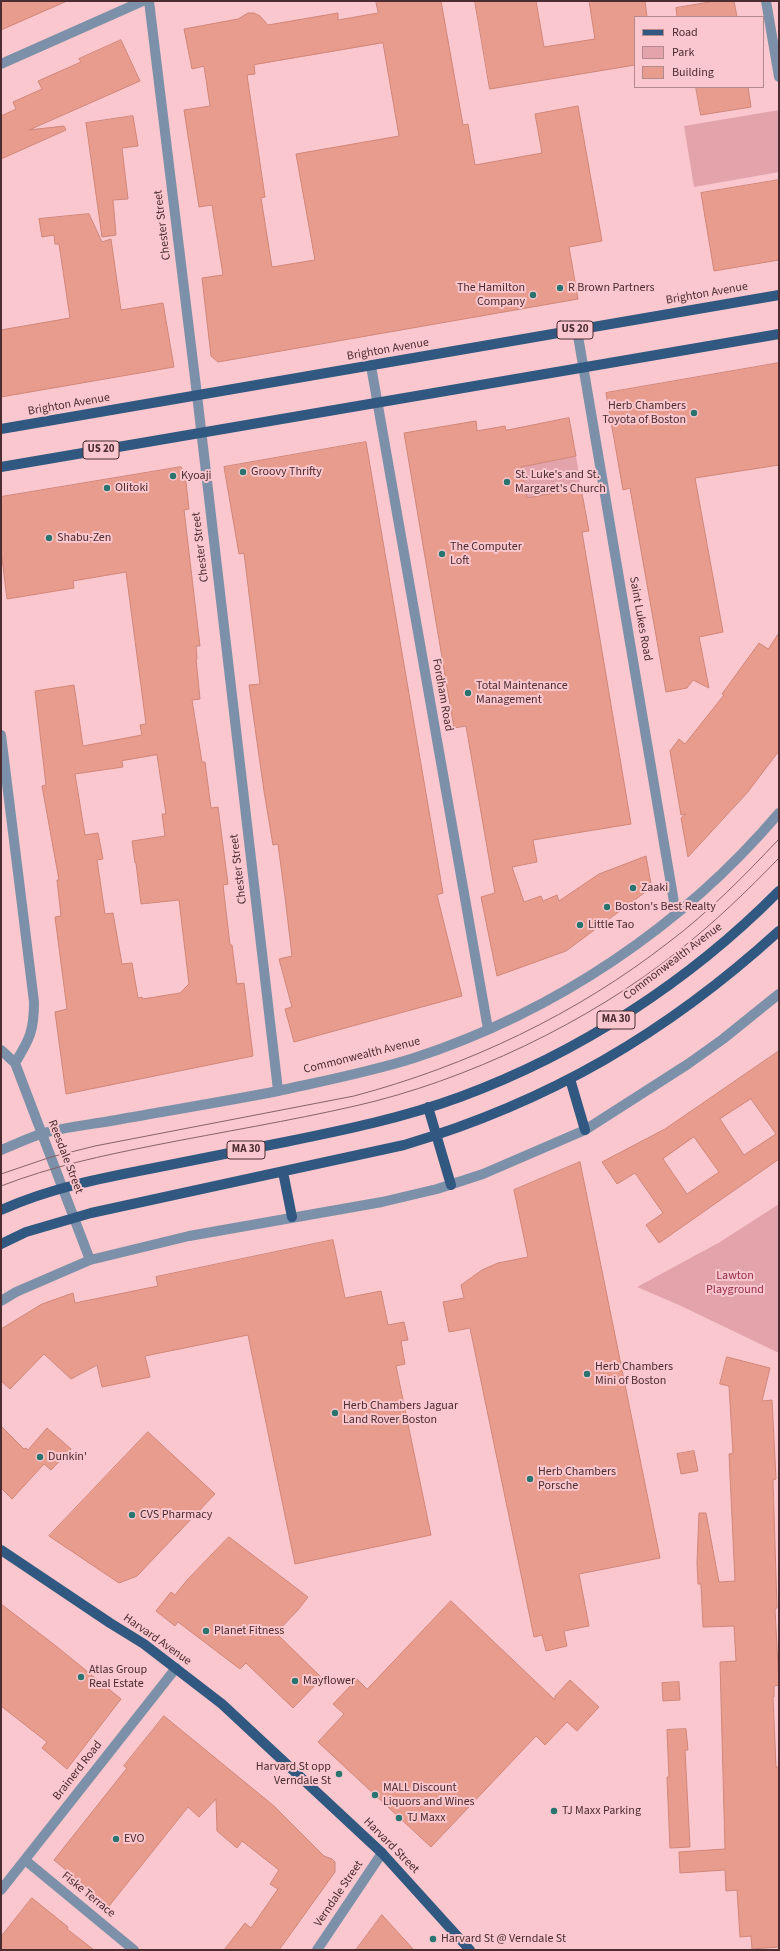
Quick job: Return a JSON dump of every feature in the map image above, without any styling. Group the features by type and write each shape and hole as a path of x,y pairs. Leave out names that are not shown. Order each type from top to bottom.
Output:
{"main road":[{"name":"Brighton Avenue","path":"1,429 779,295"},
{"name":"US 20","path":"1,467 201,432 378,404 779,334"},
{"name":"Commonwealth Avenue","path":"1,1210 37,1195 63,1188 120,1174 324,1134 428,1108 460,1097 521,1071 581,1041 613,1022 677,979 708,955 779,891"},
{"name":"MA 30","path":"1,1244 26,1232 74,1218 396,1147 437,1135 502,1111 570,1079 628,1047 667,1021 726,977 779,931"},
{"path":"570,1079 585,1130"},
{"path":"428,1108 451,1185"},
{"path":"283,1172 292,1217"},
{"name":"Harvard Avenue","path":"1,1550 144,1644 222,1704 288,1765"},
{"name":"Harvard Street","path":"288,1765 382,1853 470,1950"}],"street":[{"path":"1,64 143,1"},
{"name":"Chester Street","path":"149,1 197,395 278,1090"},
{"path":"766,1 779,77"},
{"name":"Saint Lukes Road","path":"577,330 676,914"},
{"name":"Fordham Road","path":"371,366 488,1029"},
{"path":"1,735 34,1002 34,1022 28,1042 15,1063 1,1050"},
{"name":"Commonwealth Avenue","path":"1,1150 42,1134 278,1090 405,1060 442,1048 488,1029 556,996 622,955 676,914 730,866 779,813"},
{"path":"1,1301 16,1292 90,1260 189,1236 382,1202 451,1185 484,1174 585,1130 688,1064 723,1039 779,994"},
{"name":"Reesdale Street","path":"15,1063 90,1260"},
{"name":"Brainerd Road","path":"1,1890 176,1668"},
{"name":"Verndale Street","path":"317,1950 382,1853"},
{"name":"Fiske Terrace","path":"25,1860 134,1950"}],"green space":[{"path":"779,110 779,172 694,187 684,126"},
{"path":"576,456 581,488 527,498 521,467"},
{"name":"Lawton Playground","path":"779,1204 779,1353 679,1305 637,1287 720,1242"}],"building":[{"path":"1,1 67,1 1,30"},
{"path":"376,1 441,1 463,125 468,124 475,165 542,153 535,114 578,106 602,241 569,247 578,299 218,362 211,356 202,278 223,275 212,205 199,207 184,110 210,106 204,66 192,69 184,29 238,19 248,13 254,13 260,16 268,25 338,13 338,20 378,13","holes":["383,43 399,136 296,154 315,260 272,267 261,198 265,197 247,75 255,74 254,65"]},
{"path":"475,1 536,1 544,47 595,39 589,1 645,1 647,16 634,16 634,65 490,89"},
{"path":"716,1 734,1 737,16 677,16 676,8"},
{"path":"121,40 140,81 29,130 64,126 66,130 1,159 1,116 16,109 13,102 42,89 38,81 81,62 79,59"},
{"path":"696,88 748,88 751,107 701,115"},
{"path":"133,116 138,146 122,148 128,199 113,200 116,235 102,237 86,123"},
{"path":"779,180 779,260 714,271 701,193"},
{"path":"89,214 102,242 111,239 121,310 163,303 174,367 1,397 1,330 70,318 59,244 55,244 54,235 42,237 39,219"},
{"path":"779,363 779,465 695,478 723,632 699,637 709,688 693,680 687,688 666,692 630,488 623,490 606,393"},
{"path":"569,418 576,456 521,467 527,498 581,488 589,531 582,532 631,824 533,840 537,862 512,867 524,902 541,896 543,901 557,895 559,901 599,874 646,856 651,884 648,890 566,951 497,976 481,897 495,893 466,726 454,728 404,433 476,421 477,431 505,426 506,430"},
{"path":"366,442 443,893 437,895 462,996 294,1042 285,1009 292,1007 279,959 292,956 285,897 278,844 273,845 249,685 260,684 251,610 244,553 239,554 224,467"},
{"path":"181,467 185,473 189,509 184,510 200,646 196,646 196,659 200,699 192,700 202,762 205,762 211,808 218,807 228,884 223,885 230,945 232,945 237,984 244,983 253,1056 66,1094 55,1012 67,1009 55,917 61,916 57,880 59,880 42,786 46,785 35,691 74,685 83,746 142,735 140,725 146,724 126,572 73,581 74,588 7,599 1,550 1,497","holes":["157,755 166,814 162,814 165,836 132,841 141,904 179,900 189,984 180,993 143,999 142,997 138,998 132,963 122,964 113,913 105,914 97,860 103,859 98,833 85,835 75,774 123,767 122,761"]},
{"path":"779,633 779,751 747,793 688,857 681,818 686,814 681,815 670,751 679,739 685,744 724,695 722,694 759,643 768,649"},
{"path":"779,1051 779,1159 659,1243 646,1225 663,1213 635,1173 617,1184 602,1162 665,1129","holes":["751,1099 776,1134 744,1155 720,1119","694,1137 719,1172 687,1194 663,1159"]},
{"path":"580,1162 660,1558 579,1574 589,1626 564,1631 567,1646 546,1651 542,1635 534,1637 470,1328 449,1332 443,1302 464,1298 461,1285 482,1270 498,1263 528,1257 514,1190"},
{"name":"Herb Chambers Jaguar Land Rover Boston","path":"333,1240 345,1298 381,1291 388,1325 404,1322 408,1340 401,1341 405,1364 396,1366 431,1535 295,1564 248,1335 145,1356 150,1377 102,1387 97,1365 71,1379 44,1354 10,1389 1,1381 1,1329 42,1304 73,1293 75,1303 158,1286 156,1277"},
{"path":"727,1357 770,1368 762,1401 772,1400 776,1479 773,1480 777,1608 775,1609 779,1685 774,1686 773,1697 776,1767 779,1767 779,1947 752,1949 751,1936 740,1937 737,1890 726,1891 725,1870 680,1873 679,1852 725,1849 720,1662 736,1661 734,1626 703,1627 701,1584 698,1584 697,1563 699,1513 706,1513 719,1582 735,1581 729,1454 733,1453 729,1386 720,1384"},
{"name":"Dunkin'","path":"1,1426 24,1449 26,1448 28,1450 47,1428 71,1449 51,1470 44,1464 12,1499 1,1488"},
{"name":"CVS Pharmacy","path":"148,1432 215,1494 137,1576 119,1583 49,1536"},
{"path":"694,1451 698,1471 681,1474 677,1454"},
{"path":"229,1537 308,1597 276,1633 322,1678 293,1708 246,1663 240,1669 178,1622 175,1626 156,1611 171,1592 175,1595 188,1579"},
{"path":"451,1601 555,1700 555,1696 570,1680 599,1707 577,1731 567,1722 545,1745 536,1736 431,1847 318,1742 344,1714 333,1704 357,1679 367,1689"},
{"path":"1,1604 56,1646 121,1699 67,1769 42,1748 47,1742 1,1706"},
{"path":"679,1682 680,1700 663,1701 662,1683"},
{"path":"164,1716 274,1806 324,1856 335,1862 335,1872 279,1950 224,1950 245,1923 251,1928 278,1889 270,1884 279,1870 242,1841 237,1848 217,1831 216,1799 199,1817 188,1807 109,1906 54,1860 127,1768 124,1766"},
{"path":"686,1729 688,1750 685,1750 690,1847 670,1848 667,1730"},
{"path":"32,1898 68,1927 67,1929 94,1950 1,1950 1,1937"},
{"path":"382,1915 414,1950 356,1950"}],"tram line":[{"path":"1,1174 51,1157 95,1146 354,1096 396,1084 479,1053 519,1035 559,1014 634,968 669,942 712,906 740,880 779,839"},
{"path":"1,1186 58,1167 96,1158 355,1106 397,1095 482,1065 525,1046 566,1025 642,978 704,930 779,858"}],"place":[{"name":"R Brown Partners","path":"560,288"},
{"name":"The Hamilton Company","path":"533,295"},
{"name":"Herb Chambers Toyota of Boston","path":"694,413"},
{"name":"Groovy Thrifty","path":"243,472"},
{"name":"Kyoaji","path":"173,476"},
{"name":"St. Luke's and St. Margaret's Church","path":"507,482"},
{"name":"Olitoki","path":"107,488"},
{"name":"Shabu-Zen","path":"49,538"},
{"name":"The Computer Loft","path":"442,554"},
{"name":"Total Maintenance Management","path":"468,693"},
{"name":"Zaaki","path":"633,888"},
{"name":"Boston's Best Realty","path":"607,907"},
{"name":"Little Tao","path":"580,925"},
{"name":"Herb Chambers Mini of Boston","path":"587,1374"},
{"name":"Herb Chambers Jaguar Land Rover Boston","path":"335,1413"},
{"name":"Dunkin'","path":"40,1457"},
{"name":"Herb Chambers Porsche","path":"530,1479"},
{"name":"CVS Pharmacy","path":"132,1515"},
{"name":"Planet Fitness","path":"206,1631"},
{"name":"Atlas Group Real Estate","path":"81,1677"},
{"name":"Mayflower","path":"295,1681"},
{"name":"Harvard St opp Verndale St","path":"339,1774"},
{"name":"MALL Discount Liquors and Wines","path":"375,1795"},
{"name":"TJ Maxx Parking","path":"554,1811"},
{"name":"TJ Maxx","path":"399,1818"},
{"name":"EVO","path":"116,1839"},
{"name":"Harvard St @ Verndale St","path":"433,1939"}]}
